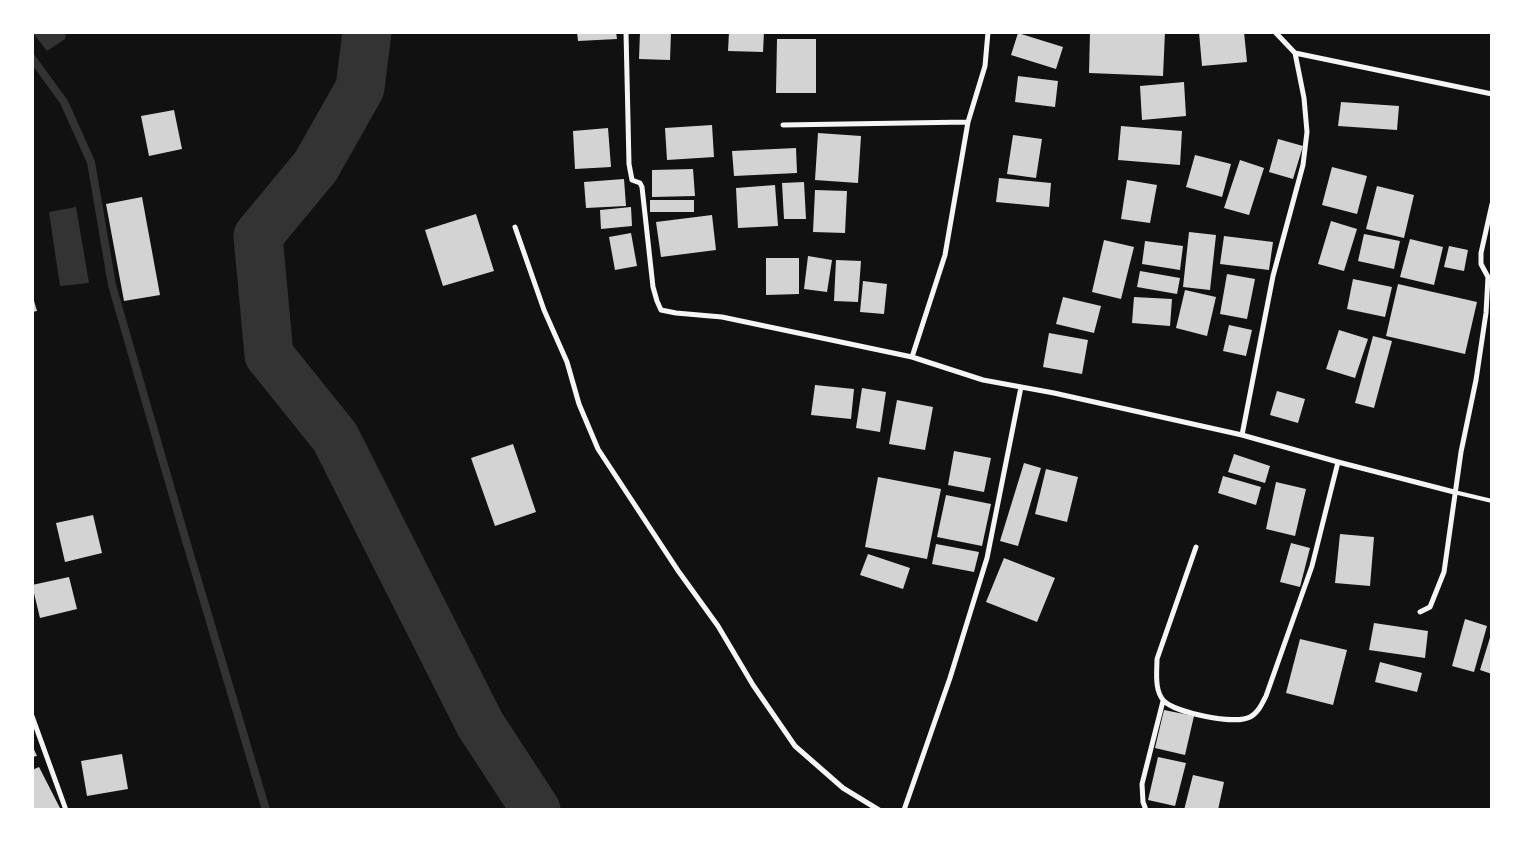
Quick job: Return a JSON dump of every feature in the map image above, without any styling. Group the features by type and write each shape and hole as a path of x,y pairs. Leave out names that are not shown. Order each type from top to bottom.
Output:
{"street":[{"path":"626,32 630,170 632,180 640,183 642,187 653,287 661,310 722,317 912,357 982,380 1242,435 1454,492"},
{"path":"912,357 945,255 968,122 985,66 988,32"},
{"path":"1242,435 1273,276 1303,165 1307,132 1304,98 1295,53 1275,32"},
{"path":"1295,53 1492,94"},
{"path":"783,125 968,122"},
{"path":"1420,612 1430,607 1444,572 1454,492 1476,380 1486,313 1488,277 1481,264 1481,253 1492,204"},
{"path":"515,227 544,310 567,362 579,404 598,449 668,556 718,626 753,686 795,746 843,788 879,810"},
{"path":"904,810 950,678 987,558 1021,387"},
{"path":"1196,547 1157,659 1156,676 1159,691 1164,701 1176,708 1200,715 1238,720 1250,717 1260,707 1266,696 1312,566 1338,462"},
{"path":"1146,810 1143,802 1142,784 1164,701"},
{"path":"32,716 66,810"}],"lane":[{"path":"1454,492 1492,501"}],"shaded area":[{"path":"33,33 66,33 65,39 47,51"},
{"path":"76,207 89,283 60,286 49,212"}],"building":[{"path":"577,32 616,32 617,39 578,41"},
{"path":"640,32 671,32 670,60 639,59"},
{"path":"729,32 764,32 763,52 728,51"},
{"path":"1090,32 1165,32 1163,76 1089,73"},
{"path":"1199,32 1244,32 1247,62 1202,66"},
{"path":"1018,33 1063,47 1056,69 1011,55"},
{"path":"777,39 816,39 816,93 776,93"},
{"path":"1018,76 1058,81 1055,107 1015,102"},
{"path":"1184,82 1186,116 1142,120 1140,86"},
{"path":"1341,102 1399,106 1397,130 1338,126"},
{"path":"174,110 182,149 149,156 141,116"},
{"path":"712,125 714,157 667,160 665,128"},
{"path":"1121,126 1182,131 1180,165 1118,160"},
{"path":"608,128 611,167 575,169 573,131"},
{"path":"818,133 861,136 858,183 815,180"},
{"path":"1013,135 1042,139 1036,178 1007,174"},
{"path":"1278,139 1303,146 1293,179 1269,172"},
{"path":"796,148 797,173 734,176 732,151"},
{"path":"1195,155 1231,164 1222,197 1186,187"},
{"path":"1240,160 1264,168 1249,215 1224,208"},
{"path":"1332,167 1367,176 1357,214 1322,205"},
{"path":"693,169 695,196 652,197 652,170"},
{"path":"999,178 1051,183 1049,207 996,202"},
{"path":"624,179 626,206 586,208 584,182"},
{"path":"1127,180 1157,185 1150,223 1121,219"},
{"path":"804,182 806,219 784,219 782,183"},
{"path":"775,185 778,226 738,228 736,188"},
{"path":"1377,186 1414,195 1404,238 1366,229"},
{"path":"815,190 847,191 845,233 813,232"},
{"path":"142,197 160,295 124,301 106,204"},
{"path":"650,200 694,200 694,212 650,212"},
{"path":"631,207 632,226 601,229 600,210"},
{"path":"476,214 494,271 443,286 425,230"},
{"path":"712,215 716,250 661,257 656,222"},
{"path":"1331,221 1357,229 1344,271 1318,264"},
{"path":"1189,232 1216,235 1210,290 1183,287"},
{"path":"631,233 637,266 615,270 609,237"},
{"path":"1364,234 1400,241 1394,269 1358,261"},
{"path":"1224,236 1273,242 1269,270 1220,264"},
{"path":"1410,239 1443,247 1434,285 1400,277"},
{"path":"1104,240 1134,247 1121,299 1092,292"},
{"path":"1145,241 1183,246 1180,270 1142,264"},
{"path":"1449,246 1468,250 1464,271 1444,267"},
{"path":"808,256 832,260 827,292 804,289"},
{"path":"766,258 799,258 799,294 766,295"},
{"path":"836,260 861,261 858,302 834,301"},
{"path":"1140,271 1180,278 1177,294 1137,287"},
{"path":"1227,274 1255,279 1247,319 1220,314"},
{"path":"1353,279 1392,287 1385,317 1347,309"},
{"path":"863,281 887,284 884,314 860,312"},
{"path":"1398,284 1477,302 1465,354 1386,336"},
{"path":"1185,290 1216,297 1207,336 1176,328"},
{"path":"32,294 37,311 32,312"},
{"path":"1063,297 1101,306 1094,333 1056,324"},
{"path":"1134,297 1172,299 1170,326 1132,323"},
{"path":"1229,325 1252,330 1246,356 1223,351"},
{"path":"1339,330 1368,339 1355,378 1326,369"},
{"path":"1049,333 1088,340 1082,374 1043,367"},
{"path":"1373,336 1392,341 1374,408 1355,403"},
{"path":"815,385 854,389 851,419 811,415"},
{"path":"862,388 886,392 880,432 856,428"},
{"path":"1277,391 1305,399 1298,423 1270,415"},
{"path":"897,400 933,407 925,450 889,444"},
{"path":"513,444 536,512 495,526 471,458"},
{"path":"954,451 991,458 984,492 948,485"},
{"path":"1234,454 1270,466 1265,483 1228,472"},
{"path":"1024,463 1041,468 1018,546 1000,541"},
{"path":"1046,469 1078,477 1067,522 1035,514"},
{"path":"1223,476 1261,487 1256,505 1218,493"},
{"path":"878,477 941,489 927,559 865,547"},
{"path":"1276,482 1306,489 1295,536 1266,529"},
{"path":"946,495 991,504 982,546 937,537"},
{"path":"93,515 102,553 65,562 56,523"},
{"path":"1340,534 1374,537 1370,586 1335,583"},
{"path":"1291,543 1310,548 1300,587 1280,582"},
{"path":"936,544 979,552 974,572 932,564"},
{"path":"868,554 910,568 903,589 860,575"},
{"path":"1004,558 1055,578 1037,622 986,602"},
{"path":"69,577 77,609 40,618 32,585"},
{"path":"1465,619 1487,626 1474,672 1452,666"},
{"path":"1374,623 1428,631 1425,658 1369,650"},
{"path":"1492,631 1492,674 1480,670"},
{"path":"1300,639 1347,650 1333,705 1286,693"},
{"path":"1380,662 1422,673 1417,692 1375,682"},
{"path":"1164,710 1194,716 1185,755 1155,748"},
{"path":"32,745 37,756 32,757"},
{"path":"122,754 128,789 87,796 81,761"},
{"path":"1158,757 1186,763 1175,806 1148,800"},
{"path":"39,767 61,810 32,810 32,770"},
{"path":"1193,775 1224,782 1218,810 1184,810"}],"waterway":[{"path":"367,32 360,88 316,166 258,236 269,355 335,437 480,724 536,810"},
{"path":"32,58 64,102 91,162 112,285 266,810"}]}
